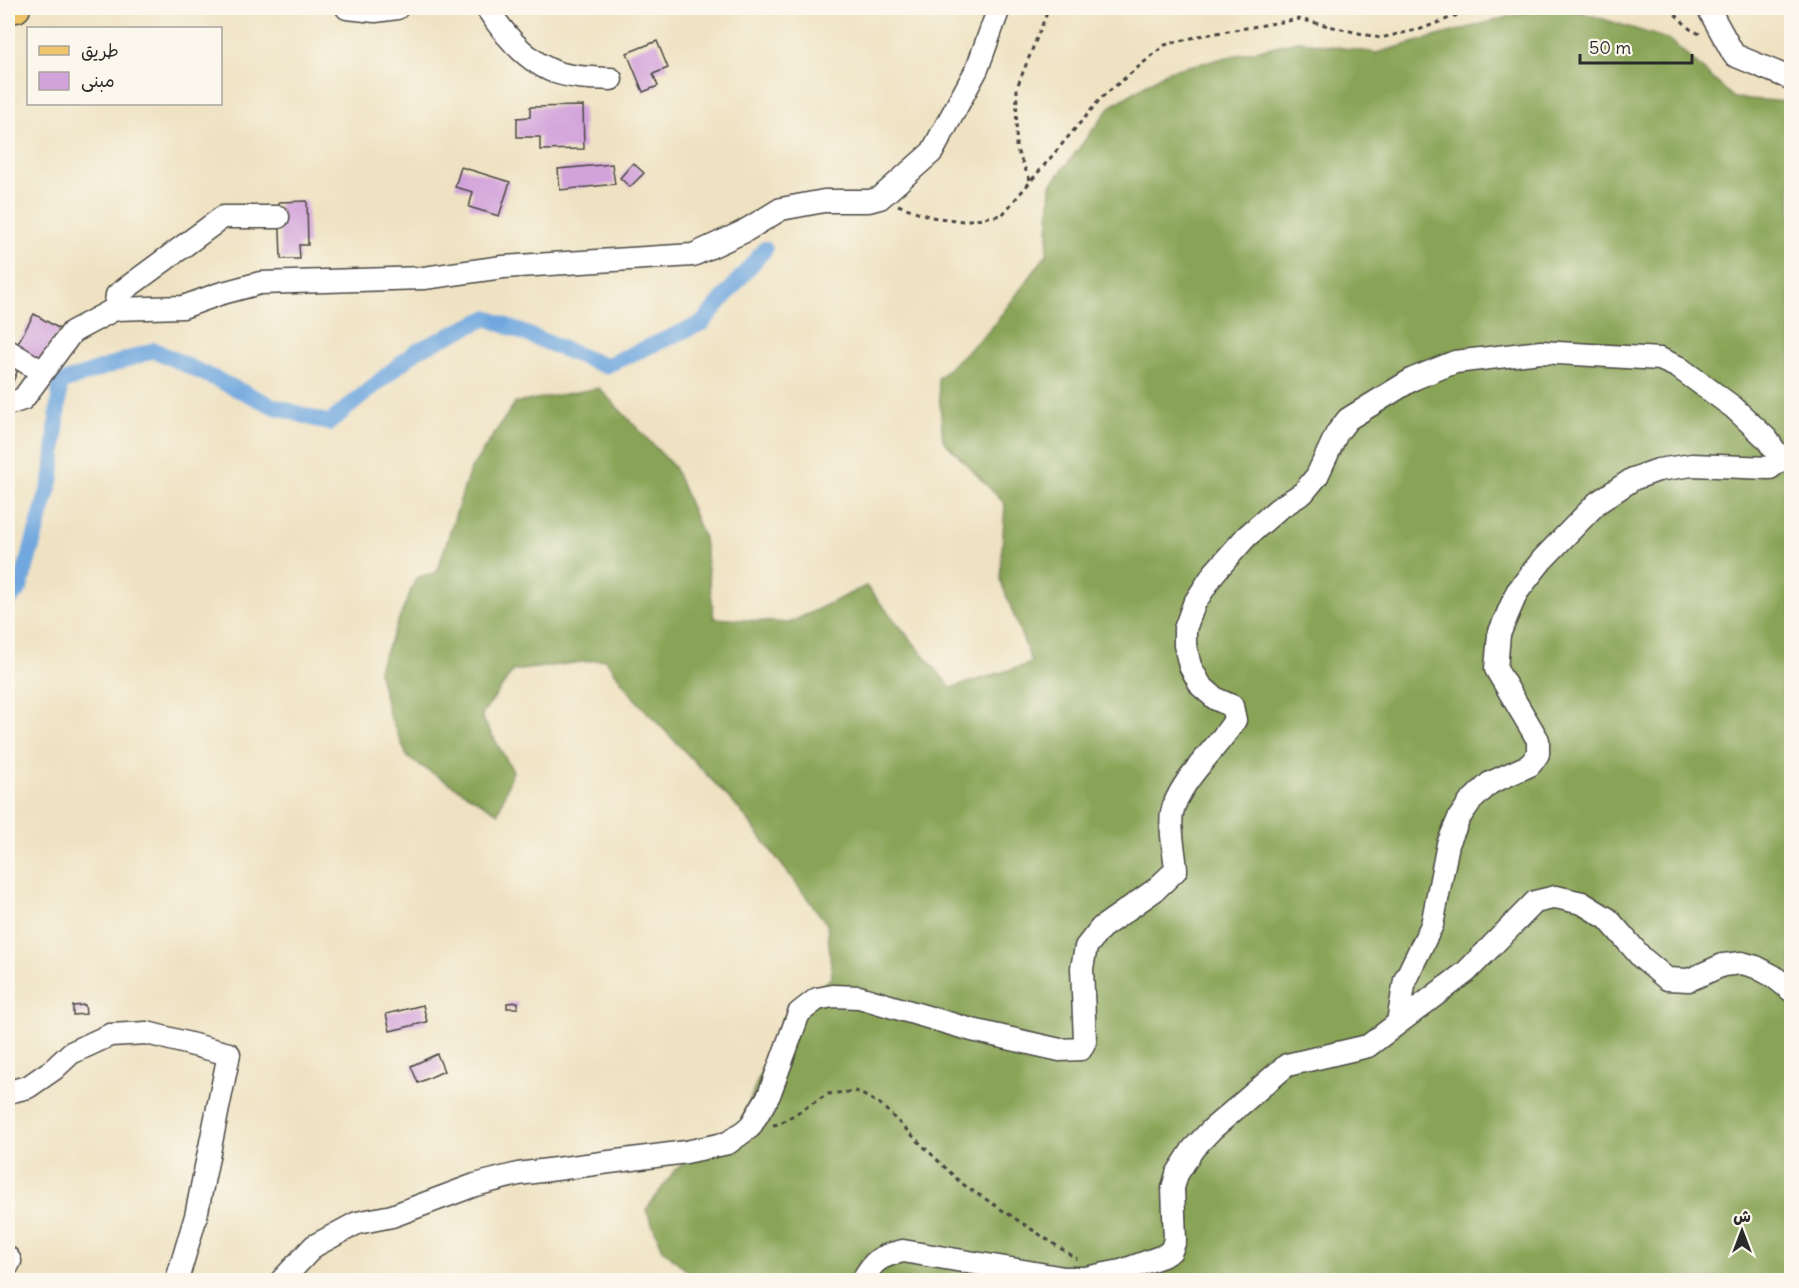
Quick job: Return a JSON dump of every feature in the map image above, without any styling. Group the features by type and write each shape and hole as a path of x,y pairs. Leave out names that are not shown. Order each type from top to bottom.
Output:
{"main road":[{"path":"8,8 16,8"}],"street":[{"path":"347,8 375,11 397,8"},
{"path":"487,8 500,27 537,63 554,72 580,78 611,79"},
{"path":"8,404 23,399 41,371 72,332 115,309 183,307 260,283 424,278 504,267 693,255 743,232 781,209 824,201 869,201 880,198 932,152 977,69 999,8"},
{"path":"1708,8 1734,55 1791,79"},
{"path":"115,309 117,295 223,217 278,217"},
{"path":"8,351 41,371"},
{"path":"282,1281 314,1246 357,1222 392,1216 475,1185 518,1174 686,1152 728,1143 750,1127 769,1095 799,1013 817,999 832,996 859,997 972,1030 1060,1050 1081,1049 1085,1041 1082,968 1086,947 1101,928 1155,890 1176,870 1171,816 1177,795 1226,735 1235,720 1232,706 1216,699 1201,686 1190,666 1185,645 1185,629 1194,604 1214,573 1246,537 1278,509 1303,493 1317,476 1337,433 1348,419 1413,379 1455,362 1541,352 1660,359 1678,368 1733,407 1767,439 1777,454 1778,462 1770,468 1692,465 1658,470 1633,479 1597,502 1542,560 1517,592 1499,634 1496,669 1538,740 1538,754 1530,765 1490,783 1470,802 1459,818 1448,844 1432,925 1405,980 1398,1022"},
{"path":"863,1281 869,1268 884,1255 903,1251 1064,1278 1085,1278 1121,1271 1163,1256 1171,1251 1175,1240 1173,1188 1177,1174 1192,1149 1212,1129 1287,1065 1368,1046 1466,972 1535,902 1556,897 1582,903 1608,919 1642,958 1666,979 1689,980 1723,964 1742,963 1773,975 1791,991"},
{"path":"8,1092 28,1086 54,1069 71,1053 110,1035 147,1033 229,1054 196,1216 177,1281"},
{"path":"8,1258 10,1261 8,1265"}],"path":[{"path":"1030,180 1016,148 1017,87 1049,8"},
{"path":"880,198 931,217 963,221 1002,215 1102,97 1166,45 1199,36 1299,19 1380,38 1421,29 1476,8"},
{"path":"750,1127 779,1124 828,1094 856,1091 880,1104 961,1184 1080,1260"}],"green space":[{"path":"1540,8 1568,8 1670,40 1734,98 1791,102 1791,1280 697,1280 663,1249 646,1210 675,1170 742,1120 782,1019 832,977 827,924 740,810 635,699 605,659 513,671 481,716 513,771 498,813 408,758 388,711 378,670 416,578 437,572 470,470 515,403 599,388 674,467 704,539 714,618 789,623 866,586 951,688 1032,663 1000,579 1005,504 943,440 938,378 990,330 1047,254 1051,185 1110,107 1168,71 1298,41 1376,53"}],"building":[{"path":"657,41 668,68 653,74 658,86 643,92 627,53"},
{"path":"583,106 584,149 540,150 540,137 517,137 517,118 530,117 530,107"},
{"path":"633,163 644,173 630,187 620,178"},
{"path":"612,164 615,184 560,190 558,169"},
{"path":"461,167 510,182 499,216 469,207 473,192 455,187"},
{"path":"307,201 308,245 299,245 300,259 281,259 279,202"},
{"path":"34,314 60,329 42,360 13,352"},
{"path":"8,362 19,367 8,394"},
{"path":"518,1002 518,1008 507,1008 507,1003"},
{"path":"85,1005 86,1014 73,1015 73,1006"},
{"path":"423,1005 427,1022 390,1031 386,1014"},
{"path":"437,1054 444,1071 418,1083 411,1066"}],"waterway":[{"path":"8,601 20,588 52,477 60,383 154,350 273,406 329,423 416,351 487,318 605,366 702,323 765,249"}]}
